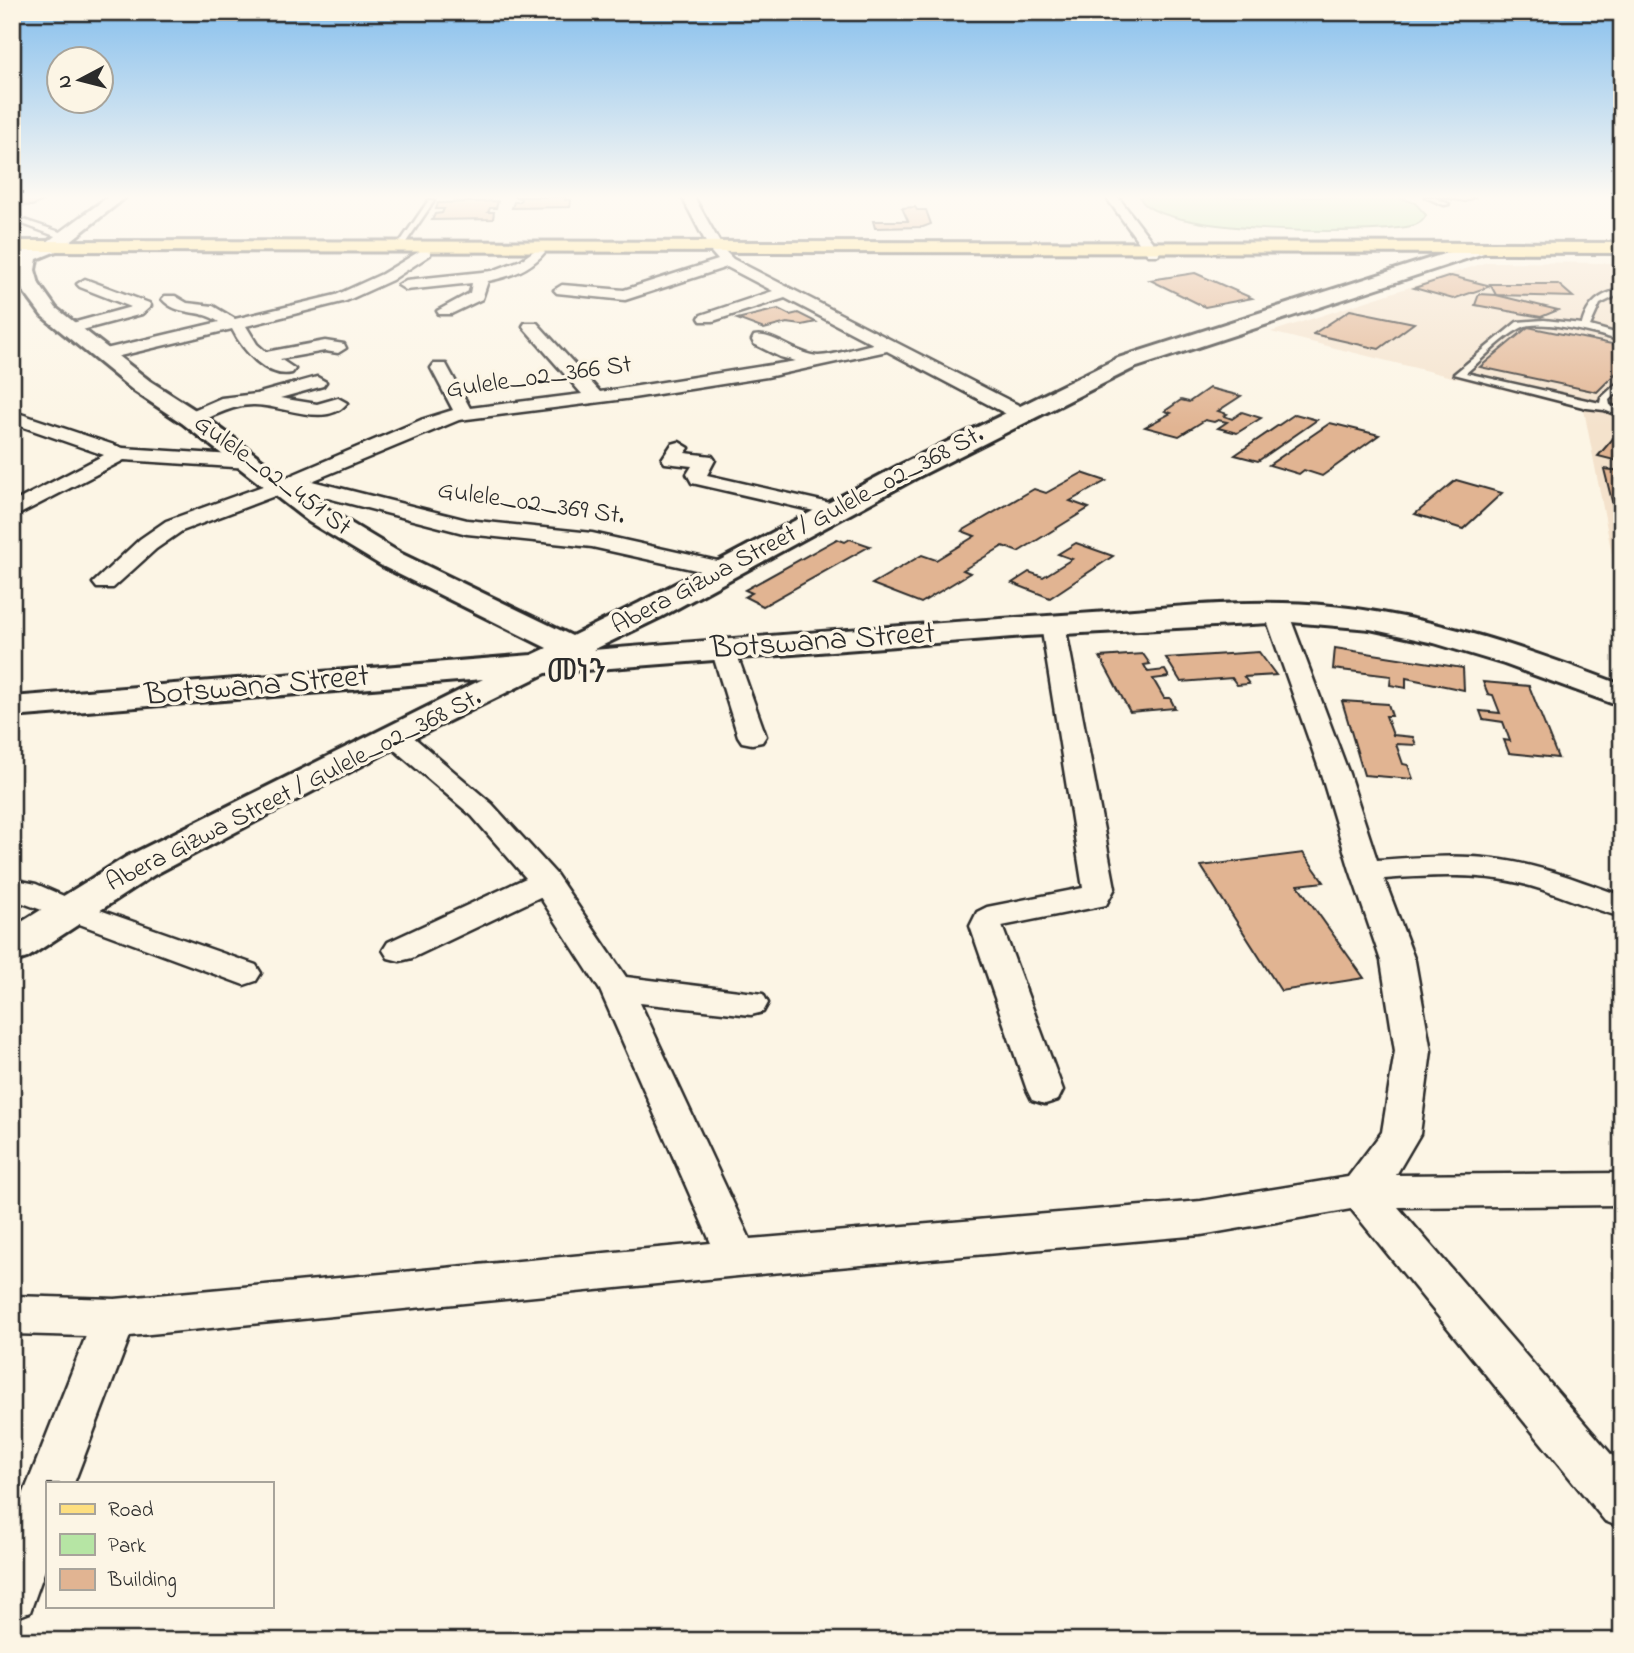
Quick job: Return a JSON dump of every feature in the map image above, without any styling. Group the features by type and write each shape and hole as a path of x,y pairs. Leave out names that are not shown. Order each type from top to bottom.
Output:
{"main road":[{"name":"Gulele_02_451 St","path":"26,274 29,285 49,312 142,386 191,418 249,462 287,483 319,516 558,657"},
{"name":"Abera Gizwa Street / Gulele_02_368 St.","path":"12,948 140,866 394,736 558,657 1021,414 1141,357 1399,274"},
{"name":"Botswana Street","path":"12,707 558,657 723,649 1276,612 1330,614 1450,636 1622,697"}],"street":[{"path":"103,355 301,310 352,294 392,274"},
{"path":"406,285 437,280 481,279 497,274"},
{"path":"562,290 625,295 672,274"},
{"path":"754,274 784,293 891,345 1021,414"},
{"path":"445,311 477,296 481,279"},
{"path":"71,328 136,311 143,306 85,284"},
{"path":"707,318 784,293"},
{"path":"170,299 184,308 212,310 227,323 237,324"},
{"path":"237,324 253,352 260,358 286,369"},
{"path":"531,326 554,346 571,372 596,397"},
{"path":"760,340 786,353 818,361"},
{"name":"Gulele_02_366 St","path":"105,583 148,544 174,526 287,483 428,424 464,414 767,372 891,345"},
{"path":"260,358 314,347 338,348"},
{"path":"440,368 464,414"},
{"path":"191,418 228,402 256,399 317,382"},
{"path":"256,399 317,410 338,403"},
{"path":"12,417 121,454 249,462"},
{"path":"679,448 672,458 705,460 697,474 699,479 836,510"},
{"path":"12,512 121,454"},
{"name":"Gulele_02_369 St.","path":"287,483 467,527 593,540 723,569"},
{"path":"1276,612 1335,774 1365,870 1398,961 1413,1051 1401,1134 1387,1158 1360,1191"},
{"path":"1045,1090 986,926 988,920 998,915 1095,898 1099,888 1053,625"},
{"path":"723,649 752,736"},
{"path":"394,736 482,810 545,881 616,988 738,1258"},
{"path":"1365,870 1476,867 1505,870 1545,880 1622,907"},
{"path":"400,950 545,881"},
{"path":"12,889 25,891 69,910 243,973"},
{"path":"616,988 751,1003"},
{"path":"12,1315 115,1318 738,1258 1201,1218 1360,1191 1622,1189"},
{"path":"1360,1191 1622,1504"},
{"path":"50,1482 115,1318"},
{"path":"12,1594 46,1495"}],"lane":[{"path":"1585,327 1588,312 1597,301 1622,290"},
{"path":"1622,338 1585,327 1544,323 1520,324 1460,374 1587,405 1606,407 1622,414"},
{"path":"1606,407 1604,400 1622,382"}],"shaded area":[{"path":"1450,274 1622,274 1622,606 1584,410 1271,332"}],"building":[{"path":"1198,274 1252,298 1205,307 1150,280"},
{"path":"1451,276 1491,286 1453,299 1414,288"},
{"path":"1490,284 1558,284 1573,297 1496,295"},
{"path":"1479,294 1496,295 1558,310 1541,317 1475,305"},
{"path":"778,309 790,315 798,313 816,322 802,325 787,323 764,329 737,319"},
{"path":"1350,310 1414,323 1379,349 1313,334"},
{"path":"1528,327 1622,346 1622,367 1597,392 1480,367"},
{"path":"1209,388 1241,396 1218,411 1227,414 1224,416 1232,419 1242,412 1261,418 1237,433 1218,428 1227,422 1218,420 1205,420 1179,436 1145,427 1171,413 1165,411 1181,400 1189,402"},
{"path":"1295,414 1317,420 1258,461 1235,455"},
{"path":"1330,423 1379,435 1322,476 1304,470 1299,474 1269,465"},
{"path":"1622,428 1622,462 1598,456"},
{"path":"1604,469 1622,471 1622,522 1617,521"},
{"path":"1082,473 1106,481 1070,501 1089,508 1018,552 1003,546 963,570 970,573 921,603 872,584 922,555 936,560 975,536 962,531 1034,489 1046,493"},
{"path":"1456,480 1502,493 1463,529 1415,514"},
{"path":"1618,527 1622,527 1622,561 1619,561"},
{"path":"837,539 845,542 850,539 870,546 763,606 745,597 752,593 745,590"},
{"path":"1076,543 1113,556 1050,598 1012,583 1029,572 1043,577 1072,559 1058,554"},
{"path":"1335,648 1463,668 1464,690 1406,678 1406,688 1390,685 1391,676 1333,669"},
{"path":"1259,652 1276,675 1244,677 1249,684 1237,685 1232,678 1181,682 1166,658"},
{"path":"1143,654 1150,664 1144,665 1148,672 1165,670 1169,677 1153,679 1164,698 1170,698 1175,708 1130,712 1100,657"},
{"path":"1483,682 1529,686 1558,758 1509,753 1504,740 1510,741 1503,722 1483,719 1480,711 1500,713 1493,695 1488,694"},
{"path":"1342,701 1388,704 1392,716 1386,716 1393,735 1413,737 1416,745 1396,744 1403,764 1408,765 1413,779 1364,775"},
{"path":"1303,853 1324,882 1298,885 1364,978 1281,991 1201,866"}],"district":[{"name":"መነን","path":"576,674"}]}
